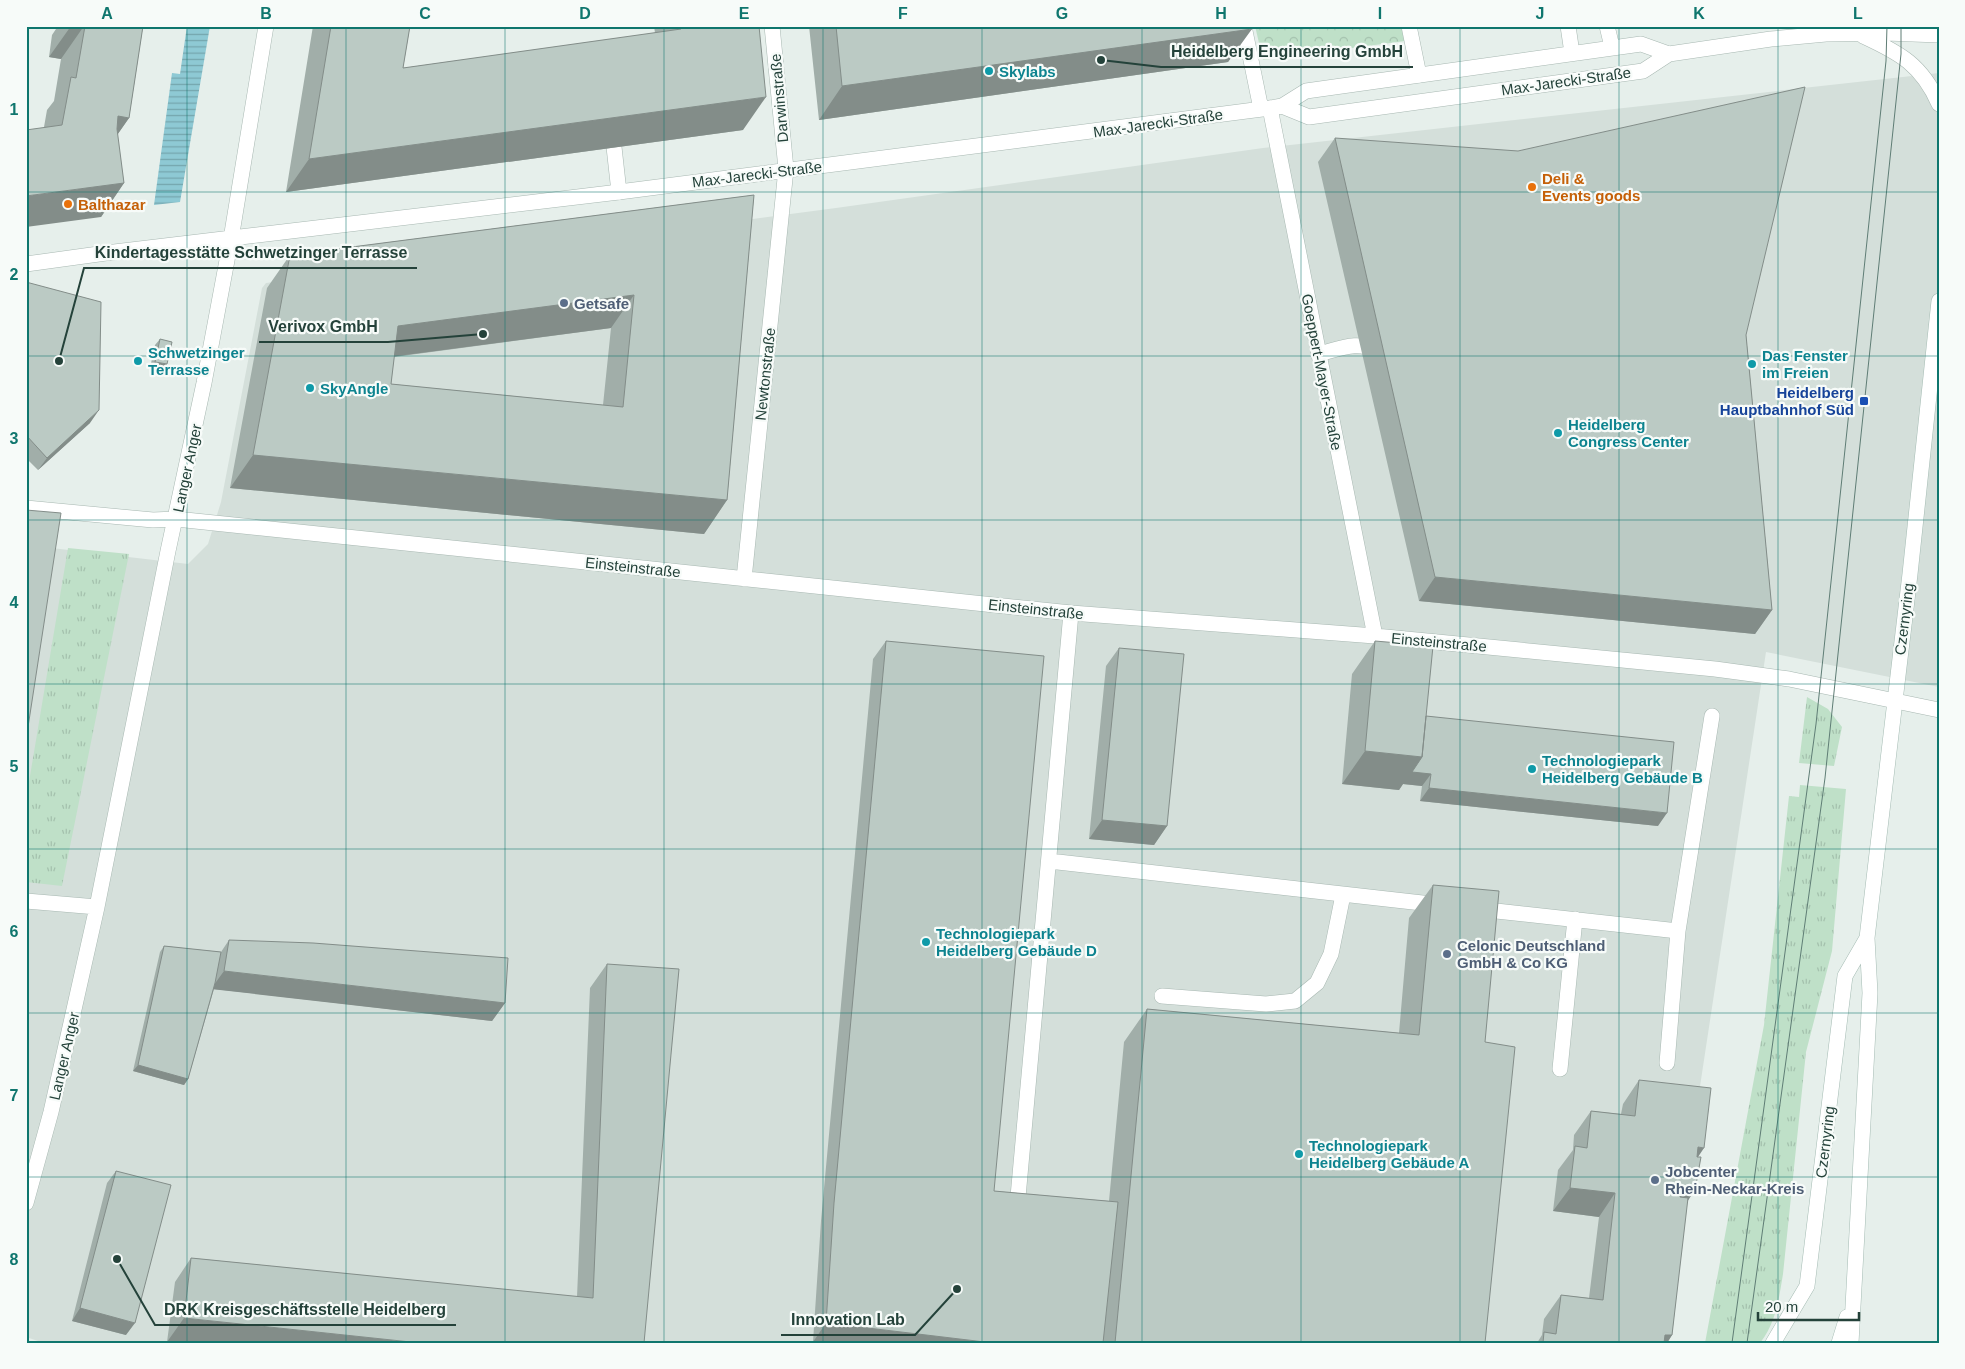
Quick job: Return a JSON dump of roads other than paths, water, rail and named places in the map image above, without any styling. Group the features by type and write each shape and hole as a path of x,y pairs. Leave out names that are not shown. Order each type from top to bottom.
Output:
{"street":[{"name":"Langer Anger","path":"26,1203 51,1112 97,907 204,383 231,239 266,26"},
{"name":"Darwinstraße","path":"772,26 786,169"},
{"name":"Goeppert-Mayer-Straße","path":"1244,26 1271,108 1375,636"},
{"path":"1409,26 1419,75"},
{"path":"1568,26 1572,53"},
{"path":"1607,26 1612,47"},
{"name":"Max-Jarecki-Straße","path":"1271,108 1309,116 1643,71 1669,54 1771,39 1826,34 1886,33 1939,35"},
{"name":"Max-Jarecki-Straße","path":"1860,34 1901,54 1912,63 1934,92 1939,104"},
{"name":"Max-Jarecki-Straße","path":"231,239 619,192 1271,108 1306,91 1612,47 1641,44 1669,54"},
{"path":"614,147 619,192"},
{"name":"Newtonstraße","path":"744,579 786,169"},
{"path":"26,264 231,239"},
{"name":"Czernyring","path":"1851,1343 1870,994 1867,938 1910,574 1939,301"},
{"path":"1319,354 1362,345 1371,348 1378,355 1383,370"},
{"path":"26,508 153,520 176,520"},
{"name":"Einsteinstraße","path":"176,520 1071,613 1375,636 1715,668 1789,679 1939,710"},
{"path":"1018,1197 1071,613"},
{"path":"1667,1063 1678,931 1712,716"},
{"path":"1049,861 1678,931"},
{"path":"1162,996 1266,1004 1295,1001 1317,983 1331,954 1343,895"},
{"path":"26,901 97,907"},
{"path":"1560,1070 1574,920"},
{"name":"Czernyring","path":"1773,1343 1807,1286 1845,976 1867,938"},
{"name":"Czernyring","path":"1838,1343 1852,1301"}],"water":[{"path":"187,26 210,26 180,202 154,205 172,73 180,74"}],"tram line":[{"path":"1732,1343 1816,724 1886,61 1887,26"},
{"path":"1747,1343 1825,778 1901,54 1901,26"}],"place":[{"name":"Heidelberg Engineering GmbH","path":"1101,60"},
{"name":"Skylabs","path":"989,71"},
{"name":"Deli & Events goods","path":"1532,187"},
{"name":"Balthazar","path":"68,204"},
{"name":"Getsafe","path":"564,303"},
{"name":"Verivox GmbH","path":"483,334"},
{"name":"Kindertagesstätte Schwetzinger Terrasse","path":"59,361"},
{"name":"Schwetzinger Terrasse","path":"138,361"},
{"name":"Das Fenster im Freien","path":"1752,364"},
{"name":"SkyAngle","path":"310,388"},
{"name":"Heidelberg Hauptbahnhof Süd","path":"1864,401"},
{"name":"Heidelberg Congress Center","path":"1558,433"},
{"name":"Technologiepark Heidelberg Gebäude B","path":"1532,769"},
{"name":"Technologiepark Heidelberg Gebäude D","path":"926,942"},
{"name":"Celonic Deutschland GmbH & Co KG","path":"1447,954"},
{"name":"Technologiepark Heidelberg Gebäude A","path":"1299,1154"},
{"name":"Jobcenter Rhein-Neckar-Kreis","path":"1655,1180"},
{"name":"DRK Kreisgeschäftsstelle Heidelberg","path":"117,1259"},
{"name":"Innovation Lab","path":"957,1289"}]}
